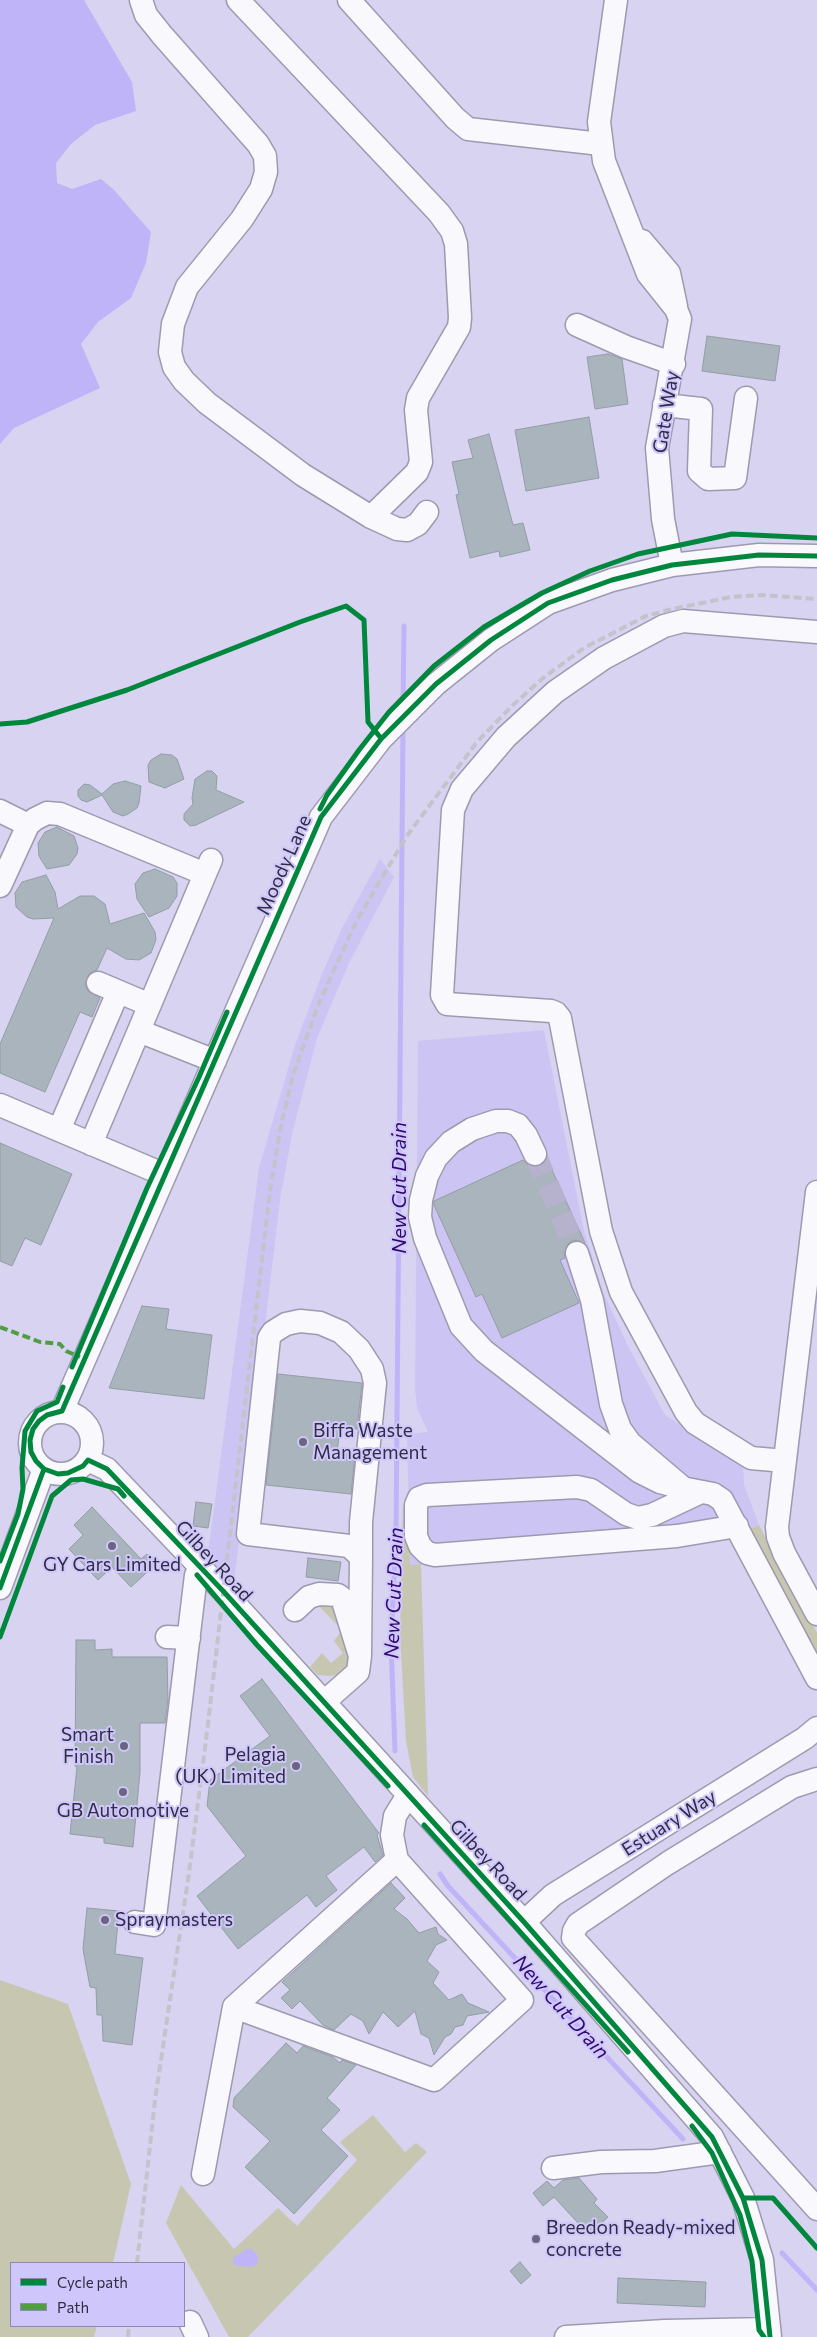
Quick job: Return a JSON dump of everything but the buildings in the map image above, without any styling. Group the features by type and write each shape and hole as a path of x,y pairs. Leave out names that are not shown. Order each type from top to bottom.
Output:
{"street":[{"path":"141,0 146,15 258,144 265,156 266,172 260,189 242,219 187,287 173,324 170,352 174,367 184,381 207,403 303,475 371,517 397,529 407,530 418,524 427,512"},
{"path":"238,0 439,213 452,231 454,238 460,318 459,327 418,398 416,410 422,462 418,472 371,517"},
{"path":"349,0 455,118 468,129 601,144 599,122 616,0"},
{"name":"Gate Way","path":"601,144 604,161 648,274 678,314 674,364 664,405 657,448 663,519 672,565"},
{"path":"577,325 626,347 674,364"},
{"path":"664,405 701,409 699,471 708,479 735,478 746,398"},
{"name":"Moody Lane","path":"62,1412 321,817 381,739 436,684 491,640 548,603 612,580 672,565 758,555 817,556"},
{"path":"785,1462 751,1458 695,1423 686,1412 621,1292 602,1231 560,1018 551,1011 447,1004 442,996 453,810 462,789 506,737 555,692 596,663 664,626 683,620 817,632"},
{"path":"0,811 28,825"},
{"path":"0,886 28,825 47,813 60,814 208,867 91,1144"},
{"path":"98,984 150,1005"},
{"path":"59,1130 118,992"},
{"path":"139,1031 215,1061"},
{"path":"0,1105 165,1175"},
{"path":"535,1154 526,1135 518,1125 508,1121 496,1122 472,1129 452,1142 436,1158 427,1176 421,1200 422,1224 425,1238 461,1326 484,1351 640,1472 660,1482 722,1500 817,1678"},
{"path":"817,1192 778,1537 817,1614"},
{"path":"577,1253 592,1300 611,1404 620,1429 630,1443 692,1490"},
{"path":"324,1702 358,1672 360,1656 361,1557 361,1522 375,1383 372,1369 359,1349 341,1332 320,1323 300,1321 286,1324 273,1332 270,1338 248,1534 349,1546 361,1557"},
{"path":"62,1412 72,1413 78,1417 90,1430 92,1440 88,1460 83,1466 68,1473 58,1474 44,1469 36,1462 30,1440 33,1429 47,1415 62,1412"},
{"name":"Gilbey Road","path":"88,1460 107,1469 202,1569 524,1922 712,2137 743,2198 762,2260 770,2333"},
{"path":"0,1588 44,1469"},
{"path":"692,1490 652,1515 638,1518 626,1514 591,1490 576,1487 427,1495 420,1498 416,1505 416,1536 420,1546 427,1553 435,1555 677,1536 737,1526"},
{"path":"134,1922 154,1925 178,1637 196,1575 202,1569"},
{"path":"295,1610 309,1597 330,1594 338,1595 342,1598 360,1656"},
{"name":"Estuary Way","path":"524,1922 553,1895 805,1738 817,1728"},
{"path":"817,1779 792,1787 662,1868 578,1924 573,1938 817,2209"},
{"path":"234,2007 434,2080 522,2000 397,1860 392,1835 395,1816 408,1795"},
{"path":"203,2174 234,2007 397,1860"},
{"path":"552,2168 601,2162 655,2161 720,2152"},
{"path":"566,2337 665,2331 770,2333"}],"shaded area":[{"path":"0,0 84,0 132,82 136,111 95,125 71,144 56,163 57,183 72,189 101,179 114,190 151,232 146,263 131,298 98,322 81,344 100,388 14,428 0,444"},
{"path":"380,859 394,877 349,963 317,1038 292,1134 280,1200 234,1583 207,1561 259,1168 295,1045 322,974 342,928"},
{"path":"544,1030 584,1231 603,1292 627,1344 665,1415 743,1465 744,1485 759,1525 724,1540 410,1565 407,1434 428,1432 417,1408 415,1388 418,1041"},
{"path":"247,2249 252,2249 258,2256 258,2262 254,2266 247,2267 234,2265 233,2258"}],"green space":[{"path":"403,1506 408,1508 410,1565 421,1564 428,1796 413,1777 406,1741 400,1634"},
{"path":"759,1525 817,1633 817,1653 750,1529"},
{"path":"331,1600 354,1659 338,1675 318,1675 310,1667 322,1653 331,1663 343,1653 334,1641 342,1630 317,1604"},
{"path":"0,1980 68,2004 131,2184 113,2262 10,2262 10,2327 97,2327 94,2337 0,2337"},
{"path":"373,2115 405,2152 416,2143 427,2152 248,2337 229,2337 166,2223 181,2185 234,2249 278,2208 297,2226 357,2160 340,2142"}],"waterway":[{"name":"New Cut Drain","path":"403,706 404,626"},
{"name":"New Cut Drain","path":"395,1751 391,1643 396,1535 403,727"},
{"name":"New Cut Drain","path":"440,1874 448,1886 683,2139"},
{"name":"New Cut Drain","path":"782,2253 817,2290"}],"tunnel":[{"path":"535,1154 577,1253"}],"railway":[{"path":"137,2262 155,2100 189,1873 207,1732 270,1190 281,1125 293,1075 319,1003 356,922 406,837 477,742 513,705 543,678 584,648 646,616 731,597 762,595 817,599"},
{"path":"128,2337 129,2327"}],"marked path":[{"path":"0,1327 40,1342 60,1344 66,1351 80,1357"}],"cycle path":[{"path":"320,809 327,795 359,750 389,712 434,666 484,627 542,593 590,571 638,554 732,534 817,538"},
{"path":"770,2337 762,2260 743,2198 712,2137 524,1922 224,1592 107,1469 88,1460 83,1466 68,1473 58,1474 44,1469 31,1452 30,1440 33,1429 39,1421 47,1415 62,1411 321,817 381,739 436,684 491,640 548,603 612,580 672,565 759,555 817,556"},
{"path":"0,724 27,722 127,690 300,622 346,606 364,620 368,722 380,737"},
{"path":"72,1367 147,1188 227,1012"},
{"path":"0,1561 18,1514 23,1489 22,1468 25,1431 37,1411 57,1402 63,1387"},
{"path":"0,1588 44,1469"},
{"path":"0,1637 52,1496 71,1480 83,1479 118,1489 124,1496"},
{"path":"197,1575 257,1645 388,1786"},
{"path":"424,1825 628,2052"},
{"path":"692,2126 712,2153 740,2215 752,2261 759,2330 764,2337"},
{"path":"743,2198 773,2198 817,2248"}],"place":[{"name":"Biffa Waste Management","path":"303,1442"},
{"name":"GY Cars Limited","path":"112,1546"},
{"name":"Smart Finish","path":"124,1746"},
{"name":"Pelagia (UK) Limited","path":"296,1766"},
{"name":"GB Automotive","path":"123,1792"},
{"name":"Spraymasters","path":"105,1920"},
{"name":"Breedon Ready-mixed concrete","path":"536,2239"}]}
